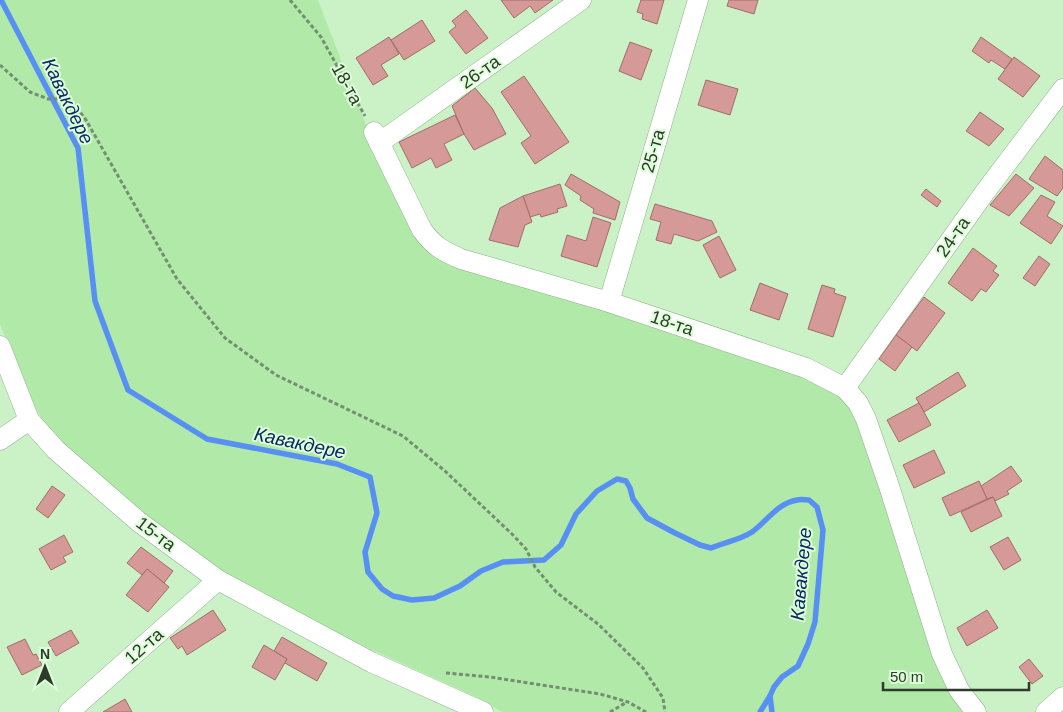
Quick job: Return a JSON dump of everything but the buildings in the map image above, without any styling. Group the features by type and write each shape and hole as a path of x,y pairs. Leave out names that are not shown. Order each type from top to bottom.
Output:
{"street":[{"name":"26-та","path":"377,138 581,0"},
{"name":"25-та","path":"609,302 698,0"},
{"name":"24-та","path":"845,388 985,192 1063,89"},
{"name":"18-та","path":"377,138 422,230 443,251 461,259 609,302 806,368 845,388 858,403 866,419 942,654 959,690 976,712"},
{"name":"15-та","path":"0,346 29,420 56,450 139,522 218,580 371,662 483,712"},
{"path":"0,440 29,420"},
{"name":"12-та","path":"69,712 218,580"},
{"path":"1046,712 1063,697"}],"path":[{"name":"18-та","path":"290,0 321,37 377,138"},
{"path":"0,65 30,92 48,99 63,99 75,104 177,279 224,338 276,376 404,436 445,471 512,534 526,549 534,567 556,592 598,624 643,668 663,698 665,712"},
{"path":"440,672 490,677 600,694 628,702 646,712"},
{"path":"610,712 628,702"}],"green space":[{"path":"0,0 318,0 369,133 427,246 772,363 822,384 847,401 864,431 969,712 502,712 476,697 368,648 225,578 142,518 64,445 42,419 28,396 0,324"}],"waterway":[{"name":"Кавакдере","path":"1,0 78,148 95,301 128,390 207,439 337,464 370,477 377,513 365,552 368,572 382,589 393,596 412,600 434,598 460,586 481,571 503,562 544,560 561,545 576,514 597,491 617,479 626,481 633,499 647,518 700,545 711,548 752,532 773,513 790,502 809,500 817,507 823,530 815,622 798,666 782,677 774,687 770,696 772,712"},
{"name":"Кавакдере","path":"760,712 770,696"}]}
